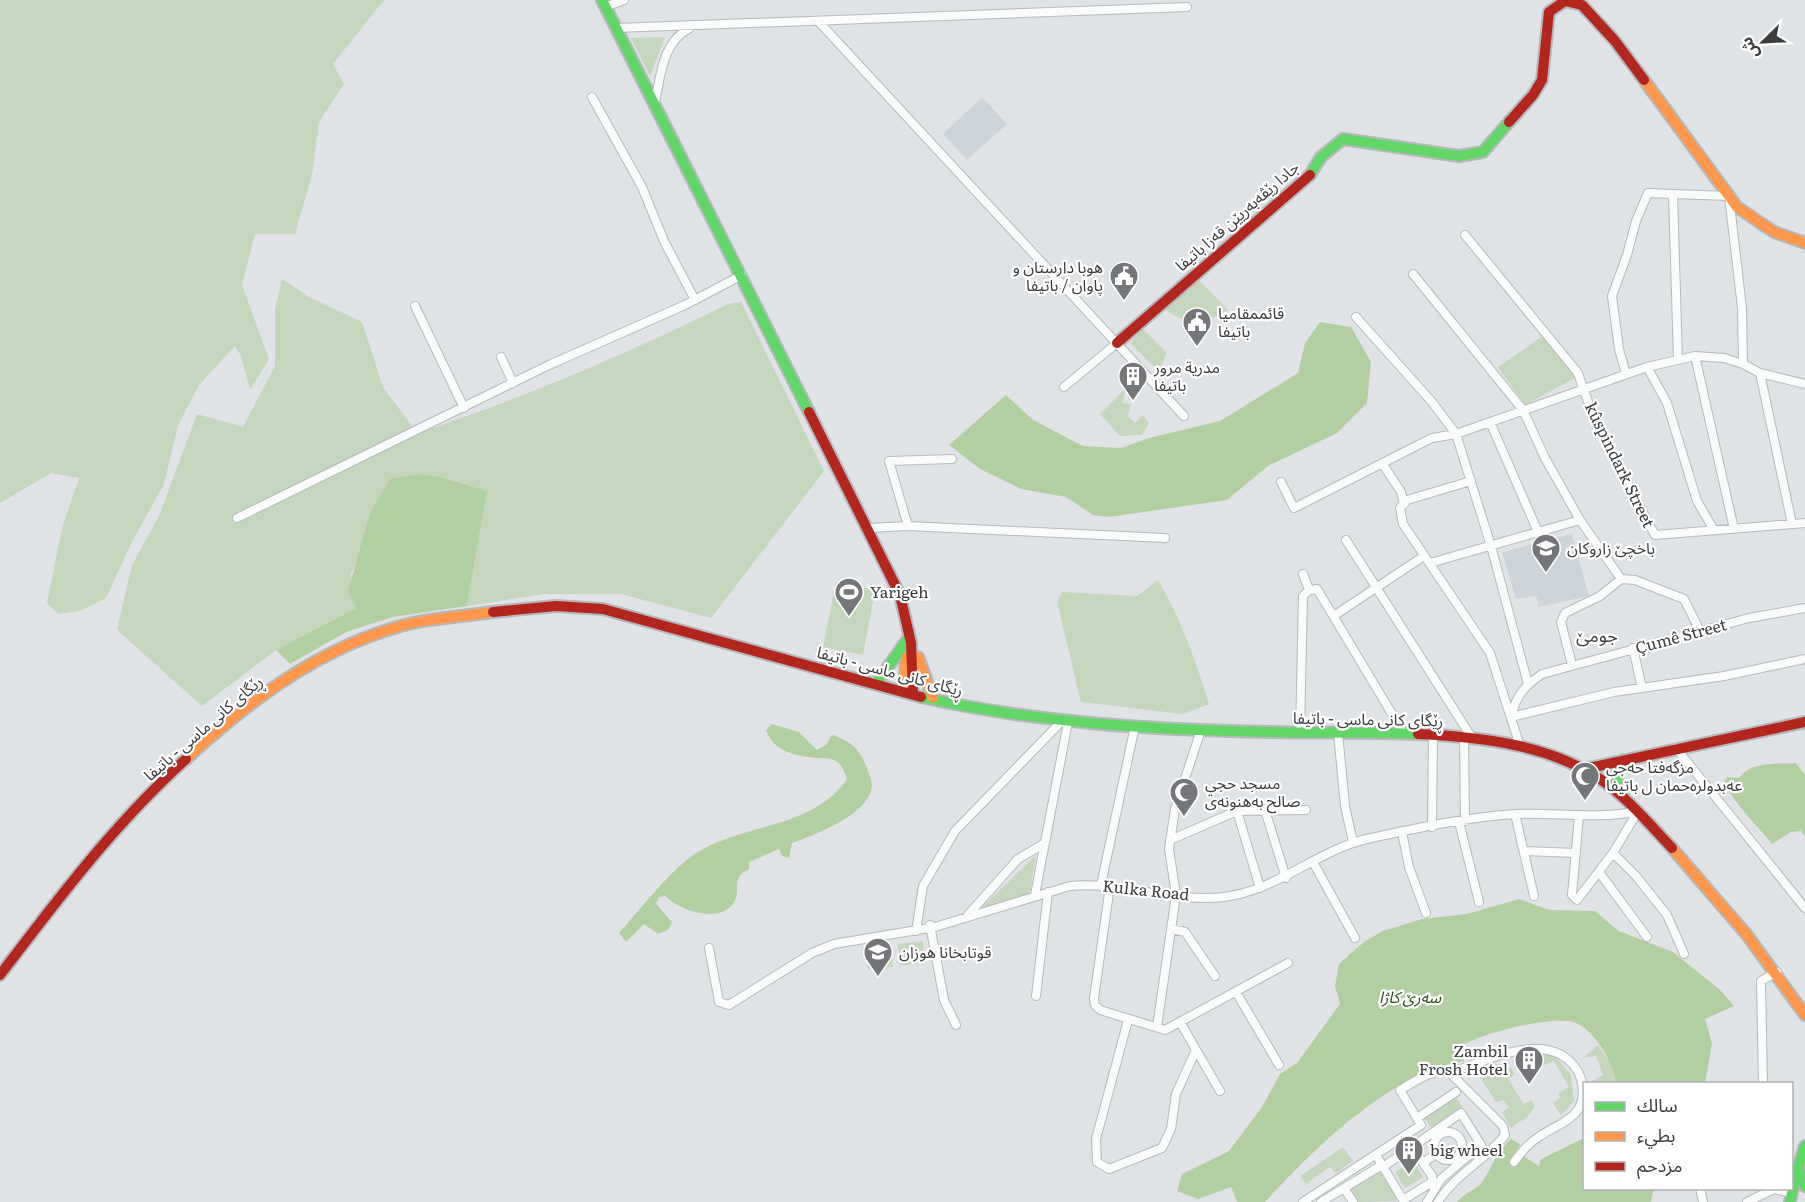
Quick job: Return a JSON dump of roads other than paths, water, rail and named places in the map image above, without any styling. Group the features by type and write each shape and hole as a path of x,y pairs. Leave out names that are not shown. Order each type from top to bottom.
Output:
{"main road":[{"name":"جادا رێڤه‌به‌ريێن قه‌زا باتيفا","path":"1117,343 1176,288 1308,178 1321,157 1344,139 1459,156 1483,152 1533,95 1542,80 1549,12 1565,1 1582,5 1615,41 1737,207 1780,235 1805,243"},
{"path":"604,3 900,595 908,638 908,692"},
{"name":"ڕێگای کانی ماسی - باتيفا","path":"0,975 103,846 174,771 269,689 317,659 358,639 398,626 497,611 543,607 589,607 733,643 984,712 1065,722 1201,730 1468,737 1520,746 1584,769 1638,811 1777,972 1805,1015"},
{"path":"876,684 908,638"},
{"path":"908,638 933,698"},
{"path":"1584,769 1805,722"},
{"path":"1623,760 1614,770 1614,777 1626,803"},
{"path":"1793,1181 1795,1164 1804,1148"},
{"path":"1795,1164 1805,1186"}],"street":[{"path":"604,3 624,0"},
{"path":"616,28 1187,7"},
{"path":"819,22 1184,416"},
{"path":"655,102 667,50 674,40 693,26"},
{"path":"592,97 642,187 664,241 695,300"},
{"path":"1626,374 1619,349 1612,296 1628,255 1636,221 1648,193 1729,196 1742,308 1743,364"},
{"path":"1673,194 1678,360"},
{"path":"1464,235 1578,373 1583,389"},
{"path":"1413,274 1523,410 1545,458 1580,519 1621,579"},
{"path":"237,518 513,383 695,300 741,275"},
{"path":"415,306 464,408"},
{"path":"1356,317 1432,402 1456,434 1491,546 1527,684 1516,698 1510,717"},
{"path":"1064,387 1117,343"},
{"path":"1695,356 1734,529"},
{"path":"1281,482 1294,508 1432,438 1456,434 1647,367 1695,356 1724,358 1743,364 1760,374 1805,384"},
{"path":"501,357 513,383"},
{"path":"1647,367 1667,403 1697,501 1714,530"},
{"path":"1760,374 1792,524"},
{"name":"kûspindark Street","path":"1583,389 1655,535 1805,523"},
{"path":"1490,422 1538,532"},
{"path":"908,526 889,461 952,459"},
{"path":"1382,463 1401,492 1404,504"},
{"path":"1471,481 1407,500 1400,508 1403,524 1490,653 1520,746"},
{"path":"1430,563 1580,519"},
{"path":"868,528 908,526 1165,538"},
{"path":"1346,540 1468,737 1462,822 1479,902"},
{"path":"1335,615 1424,556"},
{"path":"1303,574 1309,590"},
{"path":"1572,665 1561,622 1565,613 1600,596 1621,579 1635,580 1684,599 1700,631"},
{"path":"1300,733 1304,597 1309,590 1317,589 1335,615 1404,734"},
{"name":"Çumê Street","path":"1527,684 1542,674 1633,648 1805,608"},
{"path":"1633,648 1642,688"},
{"path":"1510,717 1642,688 1724,676 1805,659"},
{"path":"1035,896 1065,722"},
{"path":"915,931 923,886 955,831 1065,722"},
{"path":"1135,726 1105,886 1095,1005 1100,1010 1165,1030 1288,963"},
{"path":"1157,1027 1176,895 1169,849 1170,840 1175,809 1201,730"},
{"path":"1338,734 1346,806 1353,842"},
{"path":"1432,827 1433,735"},
{"path":"1676,748 1805,908"},
{"path":"1265,810 1286,878"},
{"path":"1170,840 1237,811 1306,810"},
{"path":"1237,811 1260,888"},
{"path":"1579,816 1573,899 1581,898 1613,853 1638,811"},
{"name":"Kulka Road","path":"709,948 715,992 719,1002 729,1005 812,952 834,944 915,931 1070,886 1105,886 1176,895 1223,897 1260,888 1286,878 1333,850 1353,842 1515,814 1579,816 1620,815 1638,811"},
{"path":"1515,814 1534,896"},
{"path":"1402,832 1410,867 1426,913"},
{"path":"967,917 1018,859 1045,843"},
{"path":"1524,850 1575,853"},
{"path":"1613,853 1667,915 1684,954"},
{"path":"1313,862 1354,938"},
{"path":"1599,872 1647,937"},
{"path":"1036,996 1048,892"},
{"path":"931,927 944,1000 956,1025"},
{"path":"1171,929 1185,932 1215,976"},
{"path":"1763,1082 1761,981 1777,972"},
{"path":"1236,992 1279,1065"},
{"path":"1128,1020 1096,1139 1097,1162 1109,1169 1162,1148 1171,1129 1176,1094 1196,1050"},
{"path":"1180,1022 1220,1091"},
{"path":"1450,1073 1477,1063 1533,1049 1554,1050 1571,1061 1579,1072 1583,1095 1580,1106 1570,1118 1526,1147 1514,1162"},
{"path":"1303,1202 1421,1125 1400,1090 1430,1074 1443,1071 1450,1073 1503,1126 1505,1135 1495,1148 1479,1159 1437,1202"},
{"path":"1418,1118 1456,1092"},
{"path":"1321,1202 1382,1166 1412,1146 1439,1132 1461,1113 1481,1145 1457,1160 1433,1186 1403,1201 1382,1166 1376,1155"},
{"path":"1459,1139 1472,1131"},
{"path":"1439,1132 1449,1132 1459,1139 1461,1149 1457,1160"},
{"path":"1439,1132 1434,1142 1436,1154 1444,1160 1457,1160"},
{"path":"1412,1146 1433,1186 1427,1202"},
{"path":"1423,1164 1436,1154"},
{"path":"1344,1188 1353,1202"},
{"path":"1746,1202 1758,1190"},
{"path":"1746,1202 1772,1190"},
{"path":"1776,1190 1791,1198"}],"place":[{"name":"هوبا دارستان و پاوان / باتيفا","path":"1124,302"},
{"name":"قائممقاميا باتيفا","path":"1197,348"},
{"name":"مدرية مرور باتيفا","path":"1133,402"},
{"name":"باخچێ زاروکان","path":"1546,574"},
{"name":"Yarigeh","path":"849,618"},
{"name":"مزگەفتا حەجی عەبدولرەحمان ل باتیفا","path":"1585,802"},
{"name":"مسجد حجي صالح بەھنونەی","path":"1184,818"},
{"name":"قوتابخانا هوزان","path":"878,978"},
{"name":"Zambil Frosh Hotel","path":"1529,1086"},
{"name":"big wheel","path":"1409,1176"}],"district":[{"name":"جومێ","path":"1597,636"}],"park label":[{"name":"سەرێ کاژا","path":"1410,997"}]}
